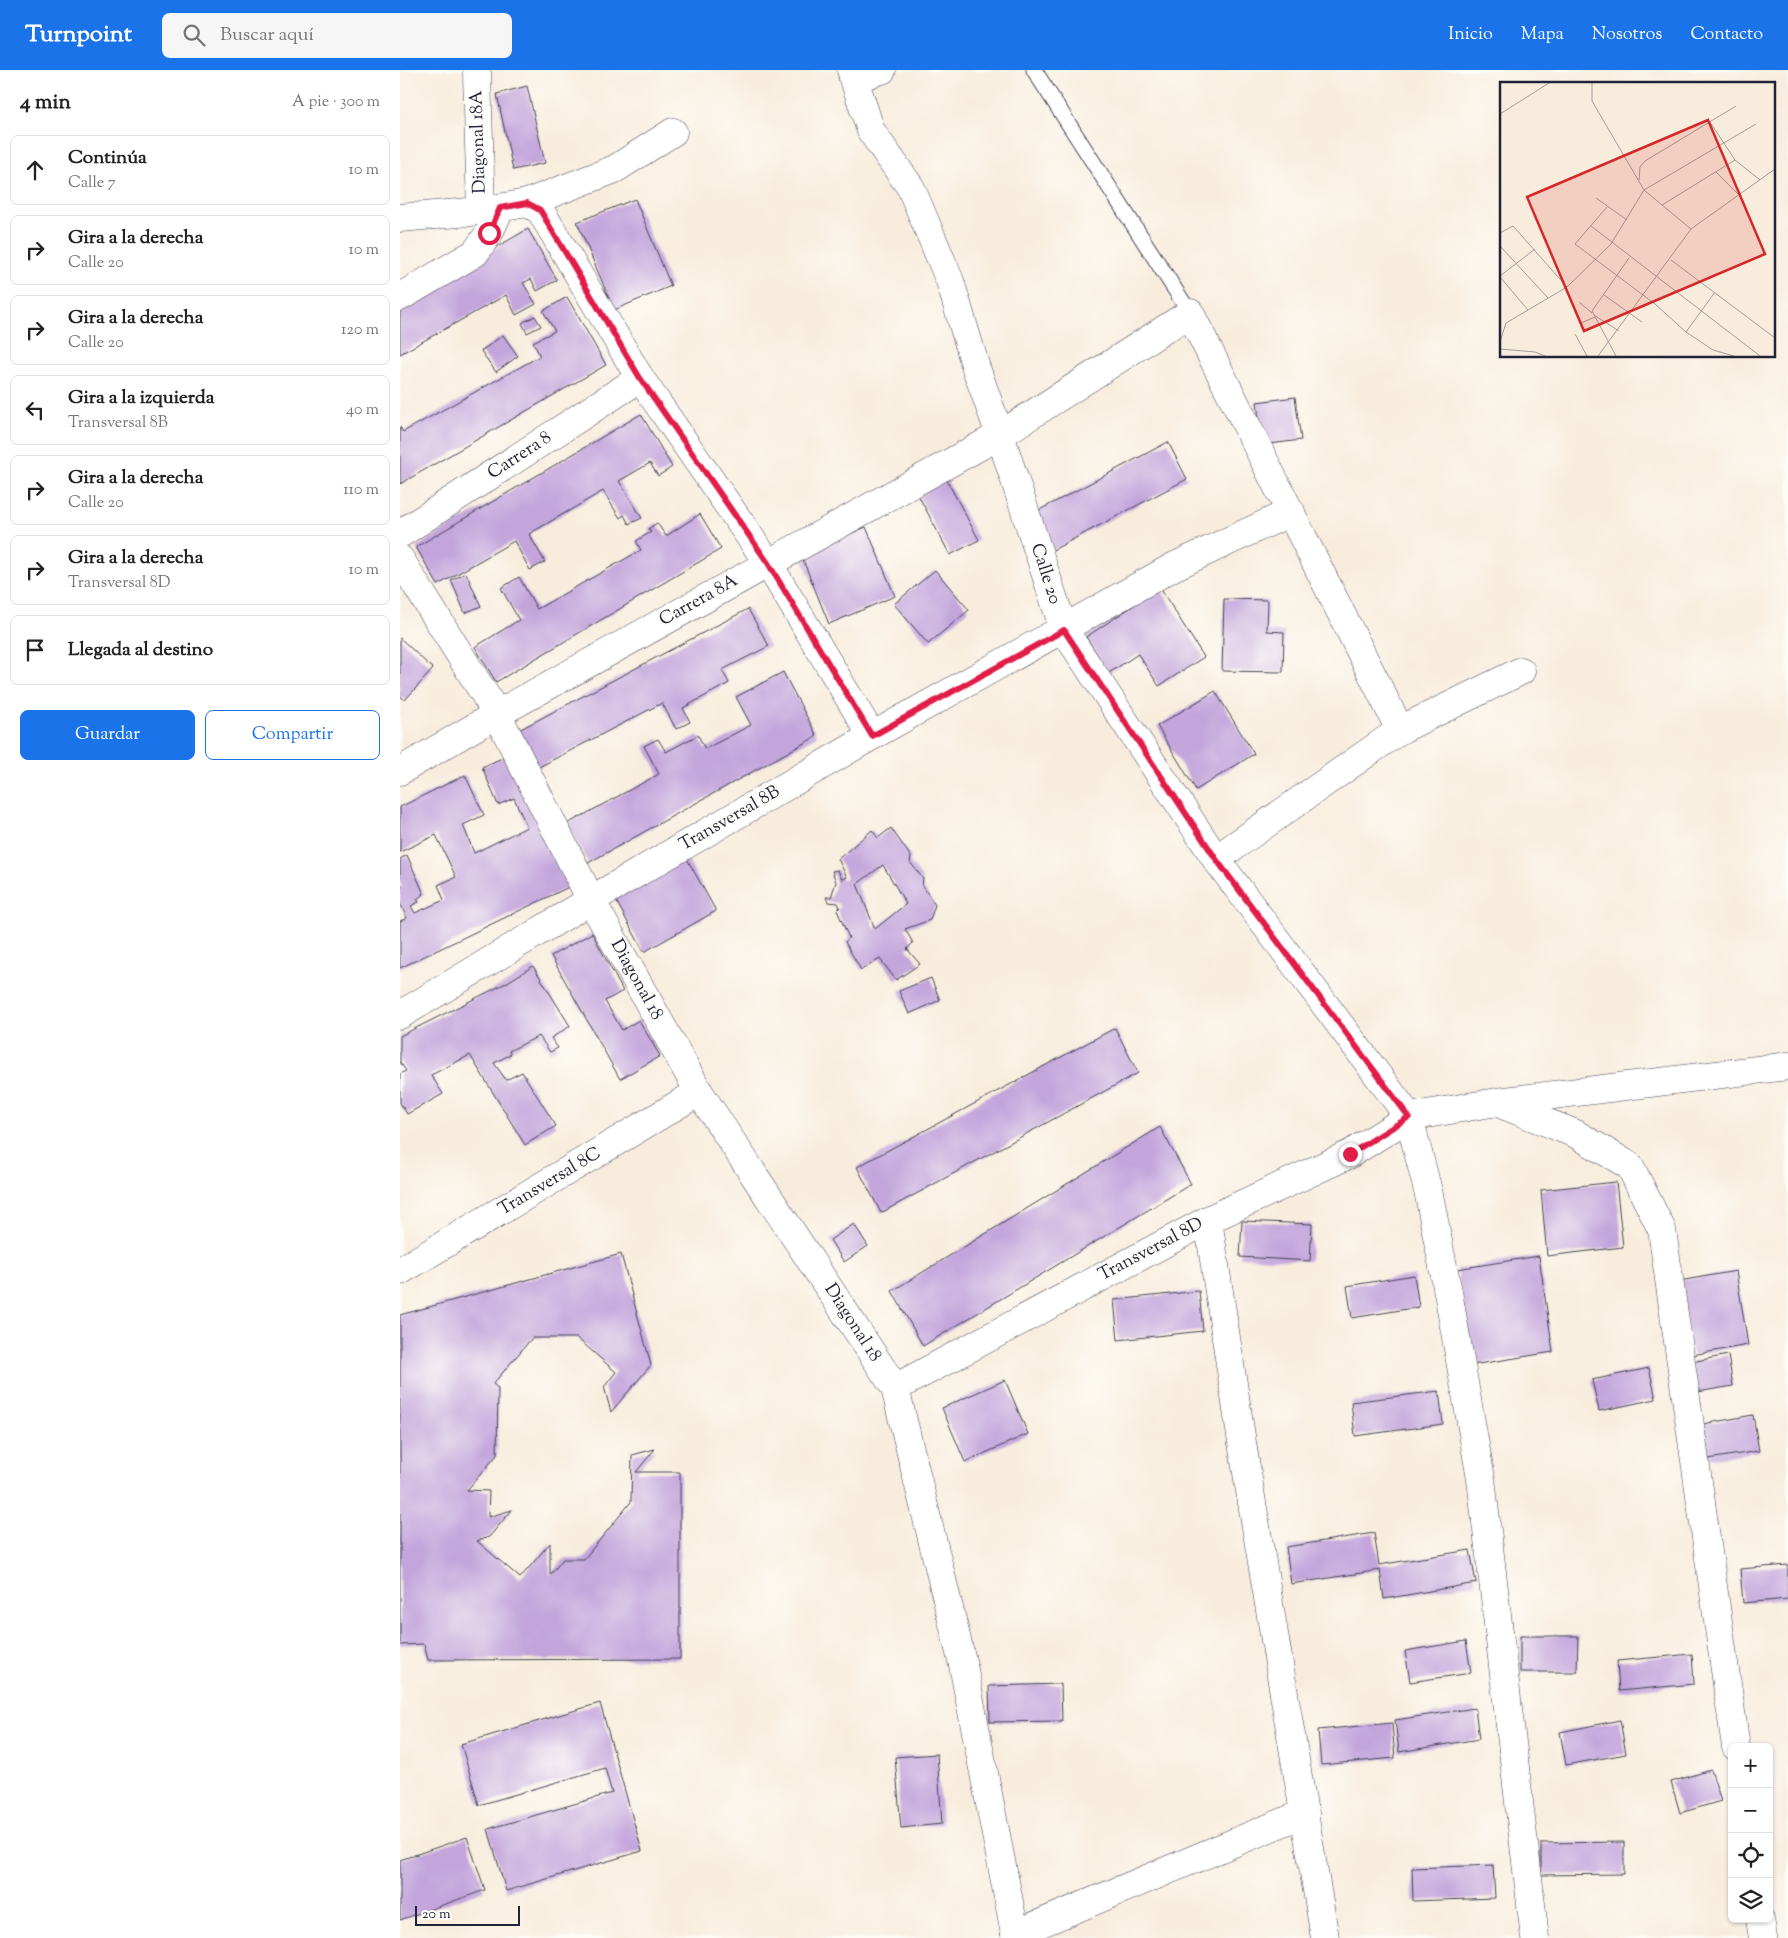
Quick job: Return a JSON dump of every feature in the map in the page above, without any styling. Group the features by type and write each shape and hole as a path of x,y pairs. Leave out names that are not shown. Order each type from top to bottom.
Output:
{"street":[{"path":"852,74 882,70"},
{"name":"Diagonal 18A","path":"477,73 505,207"},
{"name":"Calle 20","path":"852,74 871,131 911,188 950,281 976,368 1064,630 1216,859 1409,1117"},
{"path":"400,297 475,252 505,207 615,169 673,132"},
{"path":"400,218 505,207 540,210 640,378 768,563 872,736"},
{"path":"1190,313 1400,730"},
{"name":"Carrera 8A","path":"400,771 497,714 1000,435 1190,313"},
{"name":"Carrera 8","path":"400,534 640,378"},
{"name":"Transversal 8B","path":"400,1015 591,900 872,736 1064,630 1172,567 1291,512"},
{"name":"Diagonal 18","path":"400,559 497,714 591,900 699,1092 895,1388 963,1666 1016,1936"},
{"path":"1216,859 1400,730 1521,671"},
{"path":"1535,1938 1481,1479 1448,1292 1428,1195 1409,1117 1497,1102 1788,1066"},
{"name":"Transversal 8C","path":"400,1271 699,1092"},
{"path":"1497,1102 1576,1134 1630,1166 1662,1230 1735,1743"},
{"name":"Transversal 8D","path":"895,1388 1208,1220 1350,1154 1409,1117"},
{"path":"1208,1220 1243,1450 1325,1938"},
{"path":"1016,1936 1305,1813"},
{"path":"1761,1923 1763,1938"}],"lane":[{"path":"1034,70 1190,313"}],"building":[{"path":"527,86 545,163 513,170 497,94"},
{"path":"635,199 671,286 614,310 577,222"},
{"path":"528,229 557,280 537,291 531,279 523,283 536,304 516,315 506,295 400,354 400,303"},
{"path":"567,297 606,365 400,484 400,427 403,432 540,356 533,342 555,331 543,311"},
{"path":"535,316 541,326 527,333 522,323"},
{"path":"503,335 518,356 496,372 481,351"},
{"path":"1295,397 1301,440 1262,445 1257,402"},
{"path":"641,414 672,467 658,476 650,463 619,481 642,518 629,524 624,515 620,518 603,491 529,534 545,562 530,570 514,541 438,585 416,547"},
{"path":"1168,442 1187,479 1051,551 1032,514"},
{"path":"944,475 979,540 950,555 916,491"},
{"path":"700,514 721,549 496,682 475,647 519,620 501,588 519,577 537,609 641,550 636,541 651,532 648,529 657,523 666,536"},
{"path":"866,527 895,596 829,624 801,555"},
{"path":"935,570 969,610 928,644 894,604"},
{"path":"466,573 481,606 465,613 451,580"},
{"path":"1160,588 1204,657 1159,686 1138,654 1109,673 1086,637"},
{"path":"1224,599 1268,600 1267,631 1284,632 1283,672 1222,671"},
{"path":"748,609 769,646 722,670 729,683 683,708 690,722 676,729 662,703 537,768 517,731"},
{"path":"400,638 433,669 405,700 400,696"},
{"path":"783,672 817,736 588,863 567,824 659,774 644,746 658,739 666,752 698,735 705,749 751,725 736,697"},
{"path":"1215,691 1254,754 1196,790 1157,726"},
{"path":"513,753 575,884 400,968 400,921 407,918 400,903 400,888 402,887 400,882 400,859 407,855 424,894 417,899 419,902 411,906 415,913 444,900 438,885 456,877 436,835 400,852 400,807 465,775 484,815 463,825 474,853 527,827 514,798 498,805 482,767"},
{"path":"891,828 911,857 910,862 923,879 922,885 935,905 930,920 905,929 913,943 907,949 920,964 896,980 880,959 861,970 845,942 849,938 837,910 840,907 838,903 828,902 826,897 831,897 836,882 832,871 838,870 842,880 847,877 838,859 872,830 878,838","holes":["883,865 906,904 875,929 857,884"]},
{"path":"686,857 716,911 644,952 614,897"},
{"path":"592,933 623,991 605,1001 622,1030 639,1020 660,1056 620,1079 551,956"},
{"path":"533,966 570,1026 551,1038 558,1048 550,1052 539,1036 509,1051 511,1054 494,1063 506,1080 522,1072 556,1126 525,1145 470,1055 431,1075 443,1094 407,1114 400,1103 400,1074 406,1071 400,1062 400,1036 506,983"},
{"path":"931,978 940,1000 909,1014 899,991"},
{"path":"1115,1028 1138,1073 881,1213 857,1167"},
{"path":"1160,1127 1191,1184 923,1346 892,1291"},
{"path":"1616,1182 1623,1247 1547,1256 1541,1190"},
{"path":"1242,1221 1312,1224 1310,1261 1240,1257"},
{"path":"854,1224 868,1246 844,1262 830,1240"},
{"path":"621,1254 651,1365 611,1412 604,1387 616,1372 577,1338 532,1338 493,1384 498,1388 497,1455 467,1490 489,1491 488,1517 512,1510 489,1537 477,1541 520,1578 550,1543 550,1575 563,1559 584,1559 631,1502 632,1455 655,1449 636,1472 680,1472 680,1659 428,1660 424,1644 400,1645 400,1315"},
{"path":"1539,1256 1553,1352 1472,1365 1457,1269"},
{"path":"1736,1271 1748,1345 1692,1355 1679,1281"},
{"path":"1414,1275 1419,1307 1352,1318 1347,1286"},
{"path":"1199,1291 1203,1331 1118,1340 1114,1300"},
{"path":"1728,1355 1733,1386 1697,1392 1691,1362"},
{"path":"1649,1368 1656,1399 1599,1411 1592,1380"},
{"path":"1005,1380 1028,1434 965,1462 942,1408"},
{"path":"1439,1391 1443,1424 1355,1436 1351,1402"},
{"path":"1753,1415 1759,1451 1708,1459 1703,1424"},
{"path":"1374,1533 1379,1565 1470,1550 1476,1583 1384,1599 1380,1570 1291,1584 1286,1547"},
{"path":"1788,1565 1788,1599 1743,1603 1740,1569"},
{"path":"1520,1636 1578,1636 1577,1672 1520,1672"},
{"path":"1466,1641 1471,1673 1410,1682 1405,1651"},
{"path":"1692,1654 1694,1684 1619,1691 1617,1661"},
{"path":"1061,1684 1062,1721 990,1722 989,1686"},
{"path":"600,1703 642,1851 506,1891 488,1829 612,1793 605,1768 479,1805 461,1744"},
{"path":"1475,1708 1479,1739 1399,1752 1395,1720"},
{"path":"1620,1720 1626,1754 1566,1765 1560,1732"},
{"path":"1392,1723 1395,1758 1321,1765 1318,1730"},
{"path":"937,1754 942,1824 901,1828 895,1757"},
{"path":"1711,1770 1721,1801 1680,1813 1671,1782"},
{"path":"467,1837 485,1890 400,1920 400,1860"},
{"path":"1624,1842 1624,1874 1541,1875 1541,1843"},
{"path":"1493,1865 1495,1898 1413,1901 1412,1868"}],"route":[{"path":"489,233 500,208 527,203 540,210 640,378 768,563 872,736 1064,630 1216,859 1409,1117 1350,1154"}]}
